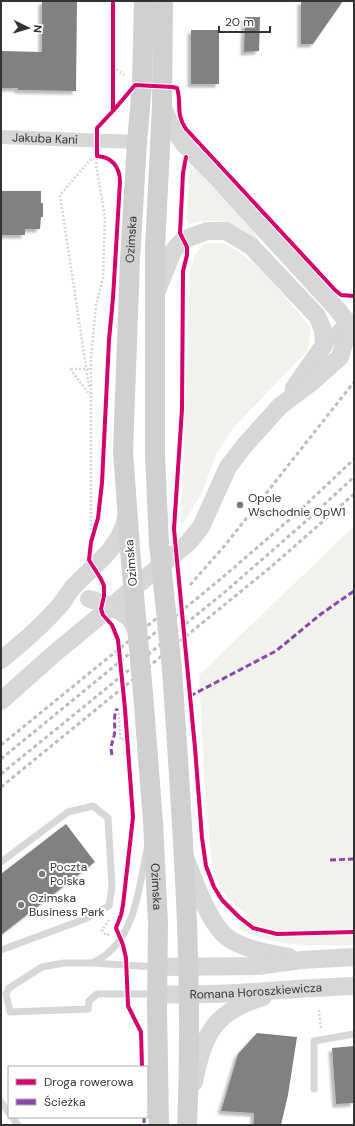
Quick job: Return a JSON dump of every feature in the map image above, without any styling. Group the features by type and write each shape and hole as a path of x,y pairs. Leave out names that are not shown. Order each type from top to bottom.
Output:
{"main road":[{"name":"Ozimska","path":"144,1 142,85 130,260 123,451 127,514 143,693 158,924 159,1125"},
{"name":"Ozimska","path":"163,1 162,106 154,248 155,455 160,544 172,669 184,854 189,967 187,1125"}],"street":[{"path":"162,106 172,127 184,144 352,326"},
{"name":"Jakuba Kani","path":"1,136 137,142"},
{"path":"155,296 173,251 183,240 207,231 226,231 251,246 317,316 323,330 324,345"},
{"path":"1,701 55,653 188,543 201,527 228,467 249,439 280,406 309,368 324,345 352,326"},
{"path":"280,406 312,382 340,357 345,340 352,326"},
{"path":"1,660 62,603 72,588 109,552 122,533 127,514"},
{"path":"62,603 89,599 102,603 128,617 134,623 137,632"},
{"path":"184,854 210,916 219,930 228,938 254,949 302,960"},
{"name":"Romana Horoszkiewicza","path":"158,967 257,966 302,960 354,957"},
{"name":"Romana Horoszkiewicza","path":"158,994 210,994 354,986"},
{"path":"188,1098 203,1045 210,1033 226,1013 247,1002 301,988"}],"lane":[{"path":"1,862 68,812 93,806 108,818 112,887 109,906 85,919 1,950"},
{"path":"92,963 110,951 120,940 131,922 152,822"},
{"path":"158,967 64,963 42,967 8,988 3,994 10,1012 88,1009 89,1001 97,994 158,994"},
{"path":"314,1089 314,1041 354,1034"},
{"path":"1,1102 8,1112"}],"path":[{"path":"91,542 90,369 96,305 103,278 105,217 96,165 97,156"},
{"path":"90,395 60,195 89,161 97,156 102,157"},
{"path":"90,369 70,369 90,395"},
{"path":"91,542 96,524"},
{"path":"118,709 121,740 127,739"},
{"path":"106,935 102,930 109,921 108,920"},
{"path":"320,1010 320,1027"}],"shaded area":[{"path":"195,168 253,231 260,242 243,230 227,223 210,221 189,224 186,218 190,169"},
{"path":"205,243 227,245 251,261 273,282 311,328 308,350 233,428 215,457 202,493 181,527 190,270 195,255"},
{"path":"354,526 354,945 324,946 281,943 267,940 239,929 247,914 233,903 219,885 217,880 211,858 209,842 199,675"}],"building":[{"path":"42,1 77,1 76,91 18,90 18,88 1,88 1,51 42,52"},
{"path":"301,1 343,1 313,44 301,44"},
{"path":"245,17 260,17 259,51 244,52"},
{"path":"191,30 219,30 219,84 191,84"},
{"path":"1,191 41,191 43,217 41,217 40,229 25,229 25,235 1,235"},
{"name":"Ozimska Business Park","path":"66,824 95,862 1,935 1,874"},
{"path":"257,1033 297,1037 288,1095 281,1125 254,1125 254,1113 221,1111 238,1054"},
{"path":"354,1046 354,1103 336,1104 332,1048"}],"railway":[{"path":"190,585 226,544 354,382"},
{"path":"1,759 223,577 296,514 354,459"},
{"path":"1,774 226,591 354,477"},
{"path":"1,787 272,566 354,494"},
{"path":"1,745 162,614"}],"marked path":[{"path":"190,696 276,651 321,614 354,591"},
{"path":"112,755 111,747 115,733 116,710 118,709"},
{"path":"330,860 354,859"},
{"path":"144,1118 144,1125"}],"cycle path":[{"path":"113,1 113,111 97,128 97,156 107,158 117,167 120,182 109,340 102,483 98,518 91,542 89,560 104,586 104,596 101,609 103,615 112,625 118,640 133,817 123,905 116,928 123,945 126,958 128,1006 141,1032 142,1066"},
{"path":"113,111 135,85 177,88 181,118 186,129 335,290 341,295 354,296"},
{"path":"186,157 183,173 180,233 187,247 187,255 183,271 182,409 174,529 202,838 206,866 214,887 222,900 239,917 253,928 277,934 354,932"}],"place":[{"name":"Opole Wschodnie OpW1","path":"240,505"},
{"name":"Poczta Polska","path":"42,874"},
{"name":"Ozimska Business Park","path":"21,905"}]}
